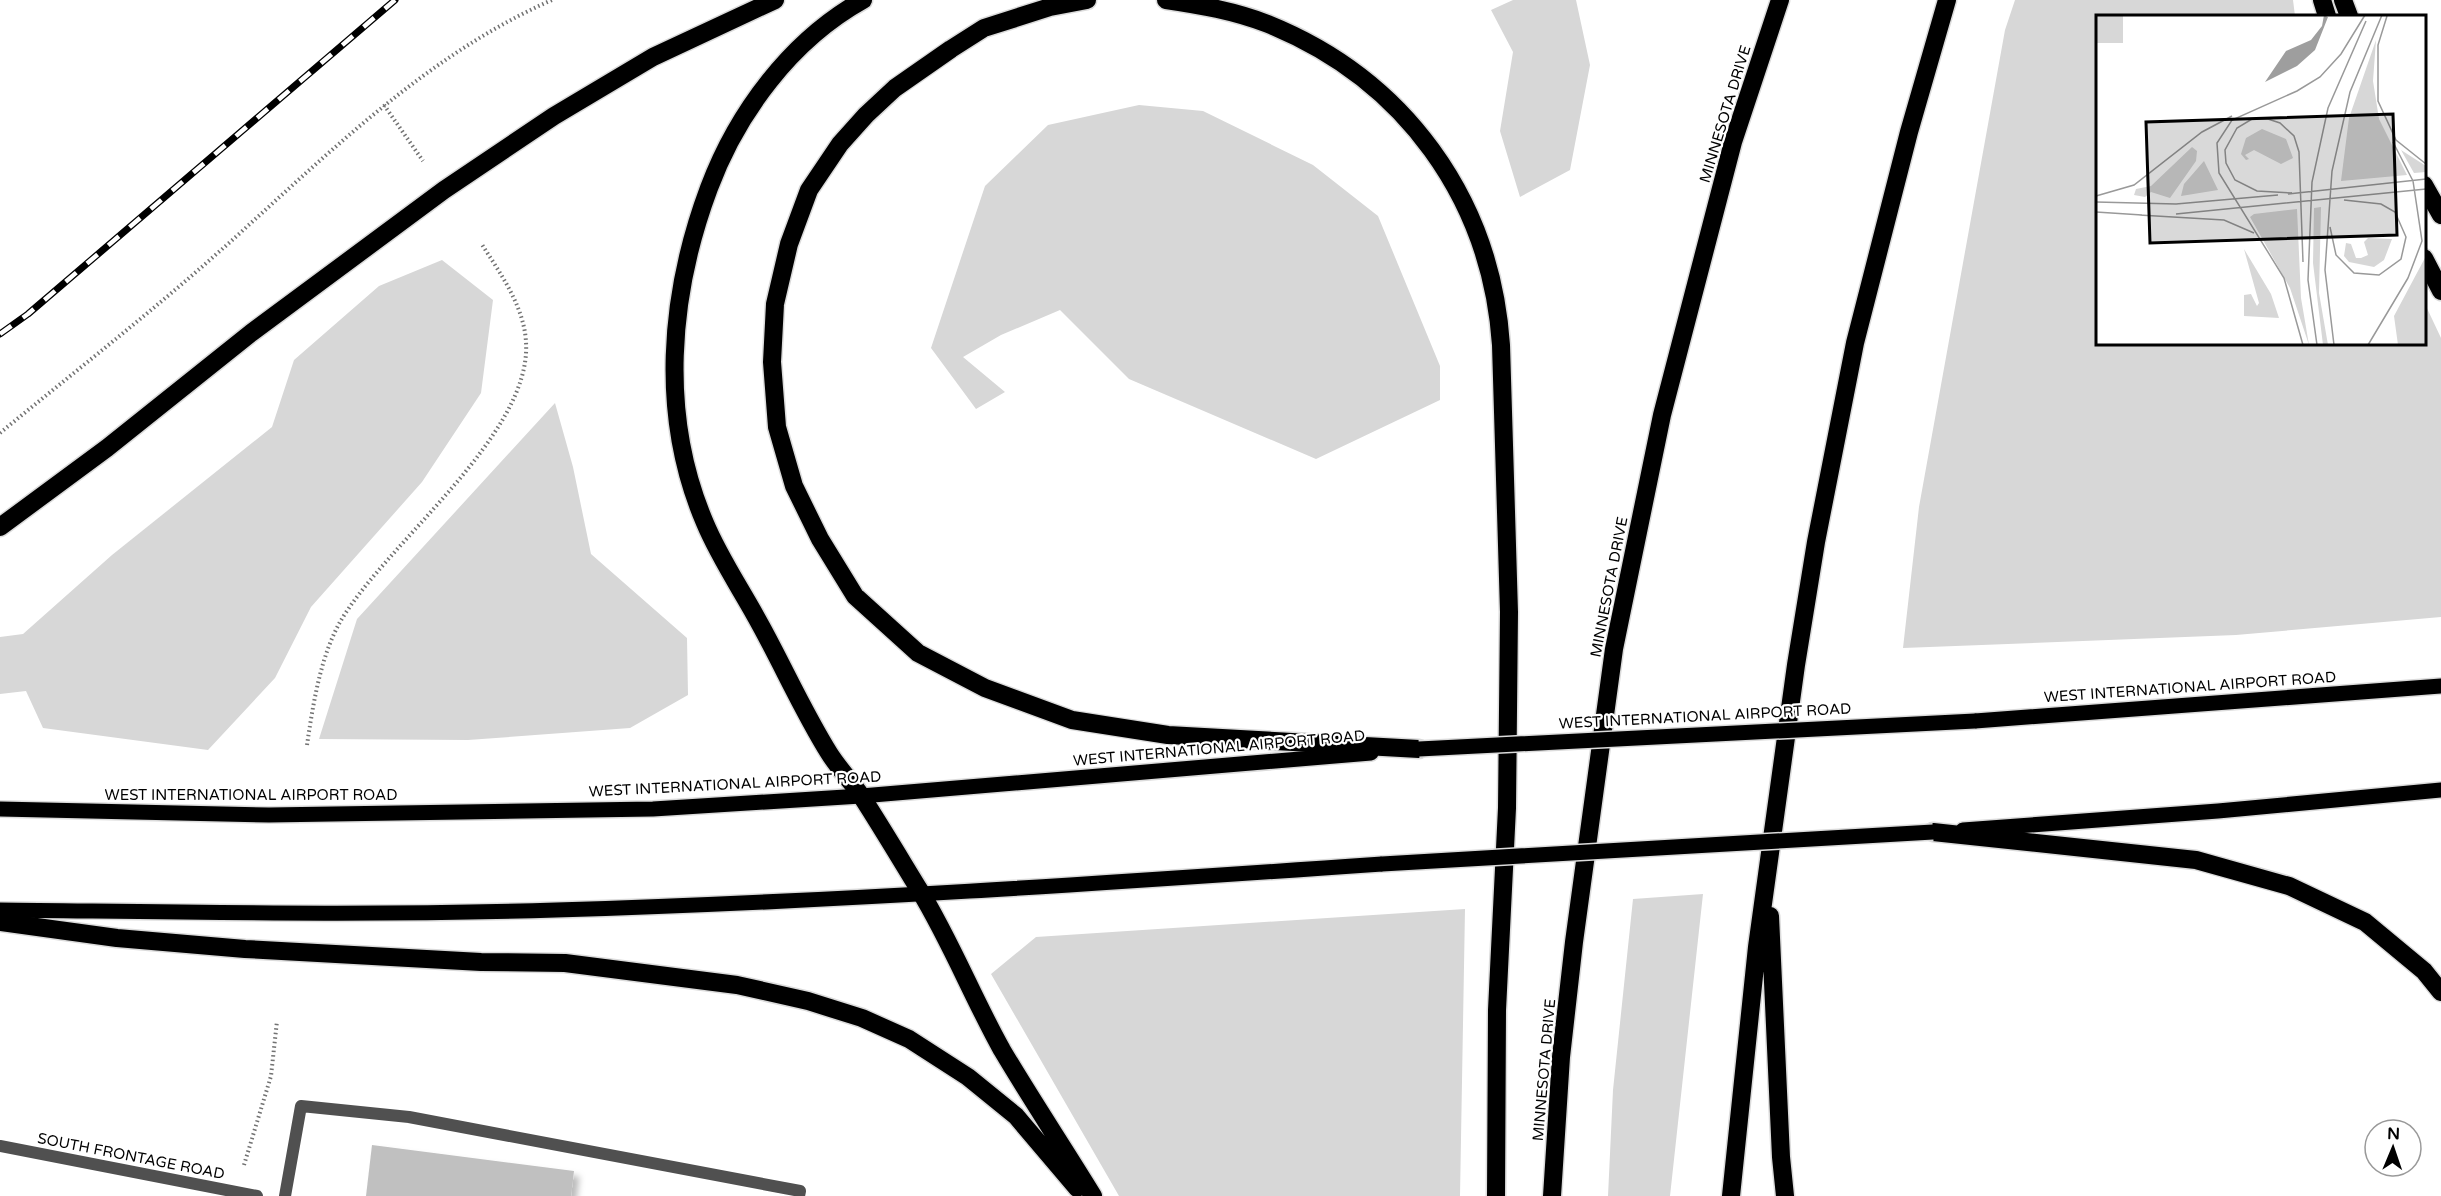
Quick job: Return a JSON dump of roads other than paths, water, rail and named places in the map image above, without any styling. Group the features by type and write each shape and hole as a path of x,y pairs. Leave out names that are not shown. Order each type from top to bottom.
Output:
{"highway":[{"path":"0,527 107,448 251,333 444,190 554,116 653,57 775,0"},
{"path":"862,0 797,49 754,102 720,159 694,227 681,290 674,358 675,416 686,464 704,522 829,753 861,796 923,896 1002,1049 1093,1196"},
{"path":"1087,0 1050,7 984,28 932,62 895,88 866,115 840,144 809,190 789,244 775,304 772,362 777,427 794,486 820,539 855,596 918,653 985,688 1072,720 1168,735 1419,748"},
{"path":"1166,0 1209,7 1267,24 1325,52 1371,85 1417,129 1454,181 1475,227 1490,270 1498,310 1501,345 1509,612 1506,808 1497,1010 1496,1196"},
{"name":"MINNESOTA DRIVE","path":"1552,1196 1561,1057 1574,942 1614,649 1662,415 1733,142 1780,0"},
{"path":"1731,1196 1756,959 1796,665 1839,419 1863,310 1909,132 1947,0"},
{"path":"2322,0 2326,15"},
{"path":"2343,0 2349,15"},
{"path":"2426,189 2441,215"},
{"path":"2426,262 2441,291"},
{"path":"1933,832 2196,860 2289,886 2365,922 2424,971 2441,992"},
{"path":"1768,871 1781,1157 1785,1196"},
{"path":"0,922 117,938 245,949 481,962 565,963 737,985 808,1001 862,1018 909,1039 968,1077 1016,1116 1084,1196"}],"main road":[{"name":"WEST INTERNATIONAL AIRPORT ROAD","path":"0,809 269,815 653,809 861,796 1419,748 1975,721 2441,686"},
{"path":"0,910 383,913 555,910 923,896 1382,864 1933,832 2218,811 2441,790"}],"street":[{"path":"285,1196 301,1106 409,1118 800,1191 799,1196"},
{"name":"SOUTH FRONTAGE ROAD","path":"0,1146 257,1196"}],"railway":[{"path":"0,334 28,314 395,0"}]}
